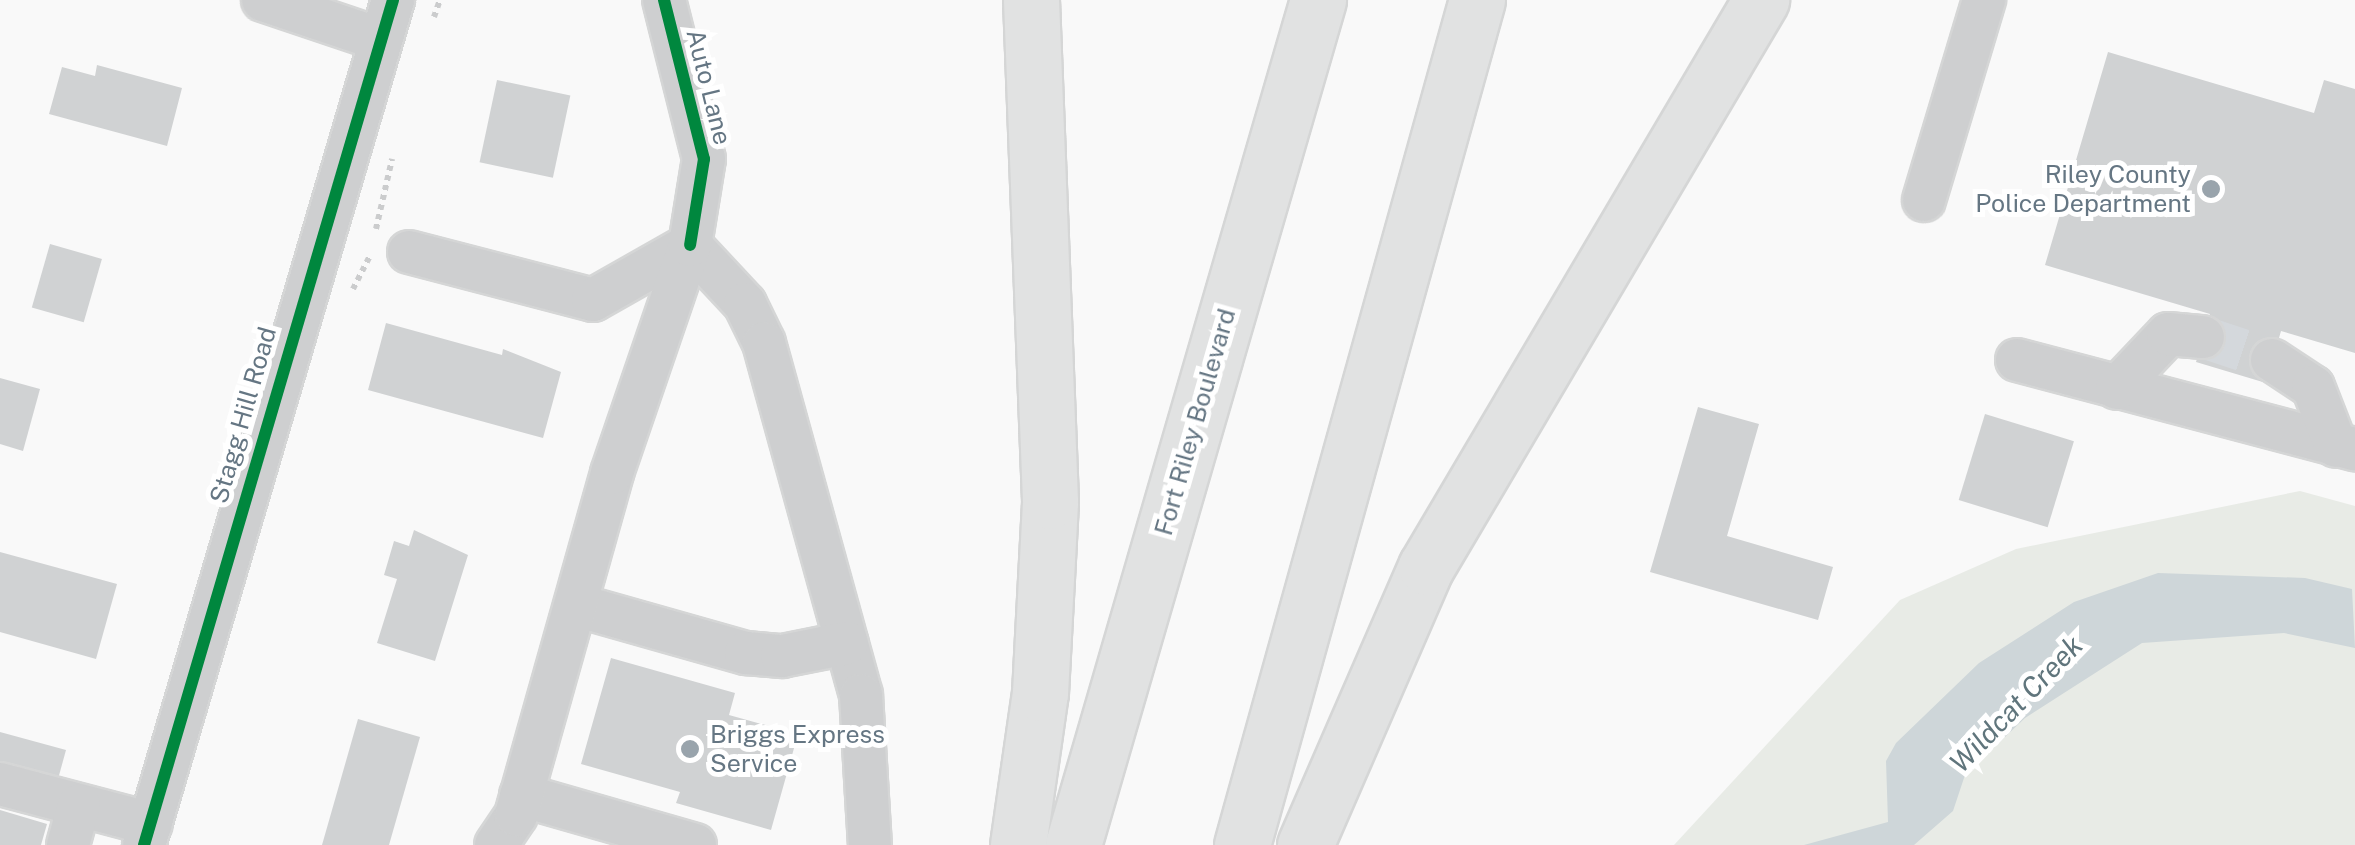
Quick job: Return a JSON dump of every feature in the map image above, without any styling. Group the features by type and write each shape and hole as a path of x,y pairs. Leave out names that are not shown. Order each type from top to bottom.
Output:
{"highway":[{"path":"1018,845 1040,693 1050,502 1031,0"},
{"name":"Fort Riley Boulevard","path":"1073,845 1318,0"},
{"path":"1242,845 1476,0"},
{"path":"1305,845 1426,567 1762,0"}],"street":[{"path":"263,0 386,20"},
{"name":"Auto Lane","path":"496,845 521,795 576,605 690,245 704,159 664,0"},
{"path":"1924,200 1984,0"},
{"name":"Stagg Hill Road","path":"148,834 386,20"},
{"path":"409,252 593,300 690,245 744,304 764,343 846,643 869,768 870,845"},
{"path":"2116,388 2168,334 2203,337"},
{"path":"2018,360 2346,448"},
{"path":"2272,360 2314,387 2346,448"},
{"path":"576,605 746,654 782,656 846,643"},
{"path":"0,784 74,825 148,834"},
{"path":"521,795 694,845"}],"shaded area":[{"path":"2300,491 2355,506 2355,845 1674,845 1900,600 2016,549"}],"water":[{"name":"Wildcat Creek","path":"2158,573 2305,578 2352,589 2355,648 2284,633 2142,643 2025,718 1965,775 1953,811 1914,845 1804,845 1888,822 1886,761 1896,743 1979,663 2074,602"}],"building":[{"name":"Riley County Police Department","path":"2108,52 2314,113 2324,80 2355,89 2355,353 2281,331 2266,383 2196,362 2210,314 2045,265"},
{"path":"97,65 182,88 167,146 49,114 62,67 95,76"},
{"path":"497,80 570,96 553,178 480,162"},
{"path":"50,244 102,259 84,322 32,307"},
{"path":"386,323 502,355 503,349 561,372 543,438 368,390"},
{"path":"0,378 40,389 23,451 0,444"},
{"path":"1698,407 1759,424 1727,536 1833,567 1818,620 1650,572"},
{"path":"1985,414 2074,441 2048,527 1959,500"},
{"path":"414,530 468,555 435,661 377,643 397,579 384,575 394,541 409,546"},
{"path":"0,552 117,584 96,659 0,632"},
{"name":"Briggs Express Service","path":"611,658 735,693 729,715 798,734 771,830 676,803 680,792 581,764"},
{"path":"358,719 420,737 389,845 322,845"},
{"path":"0,732 66,750 55,790 0,775"},
{"path":"0,810 47,824 41,845 0,845"}],"tunnel":[{"path":"2203,337 2272,360"}],"cycle path":[{"path":"144,845 393,0"},
{"path":"664,0 704,159 690,245"}],"place":[{"name":"Riley County Police Department","path":"2211,189"},
{"name":"Briggs Express Service","path":"690,749"}]}
